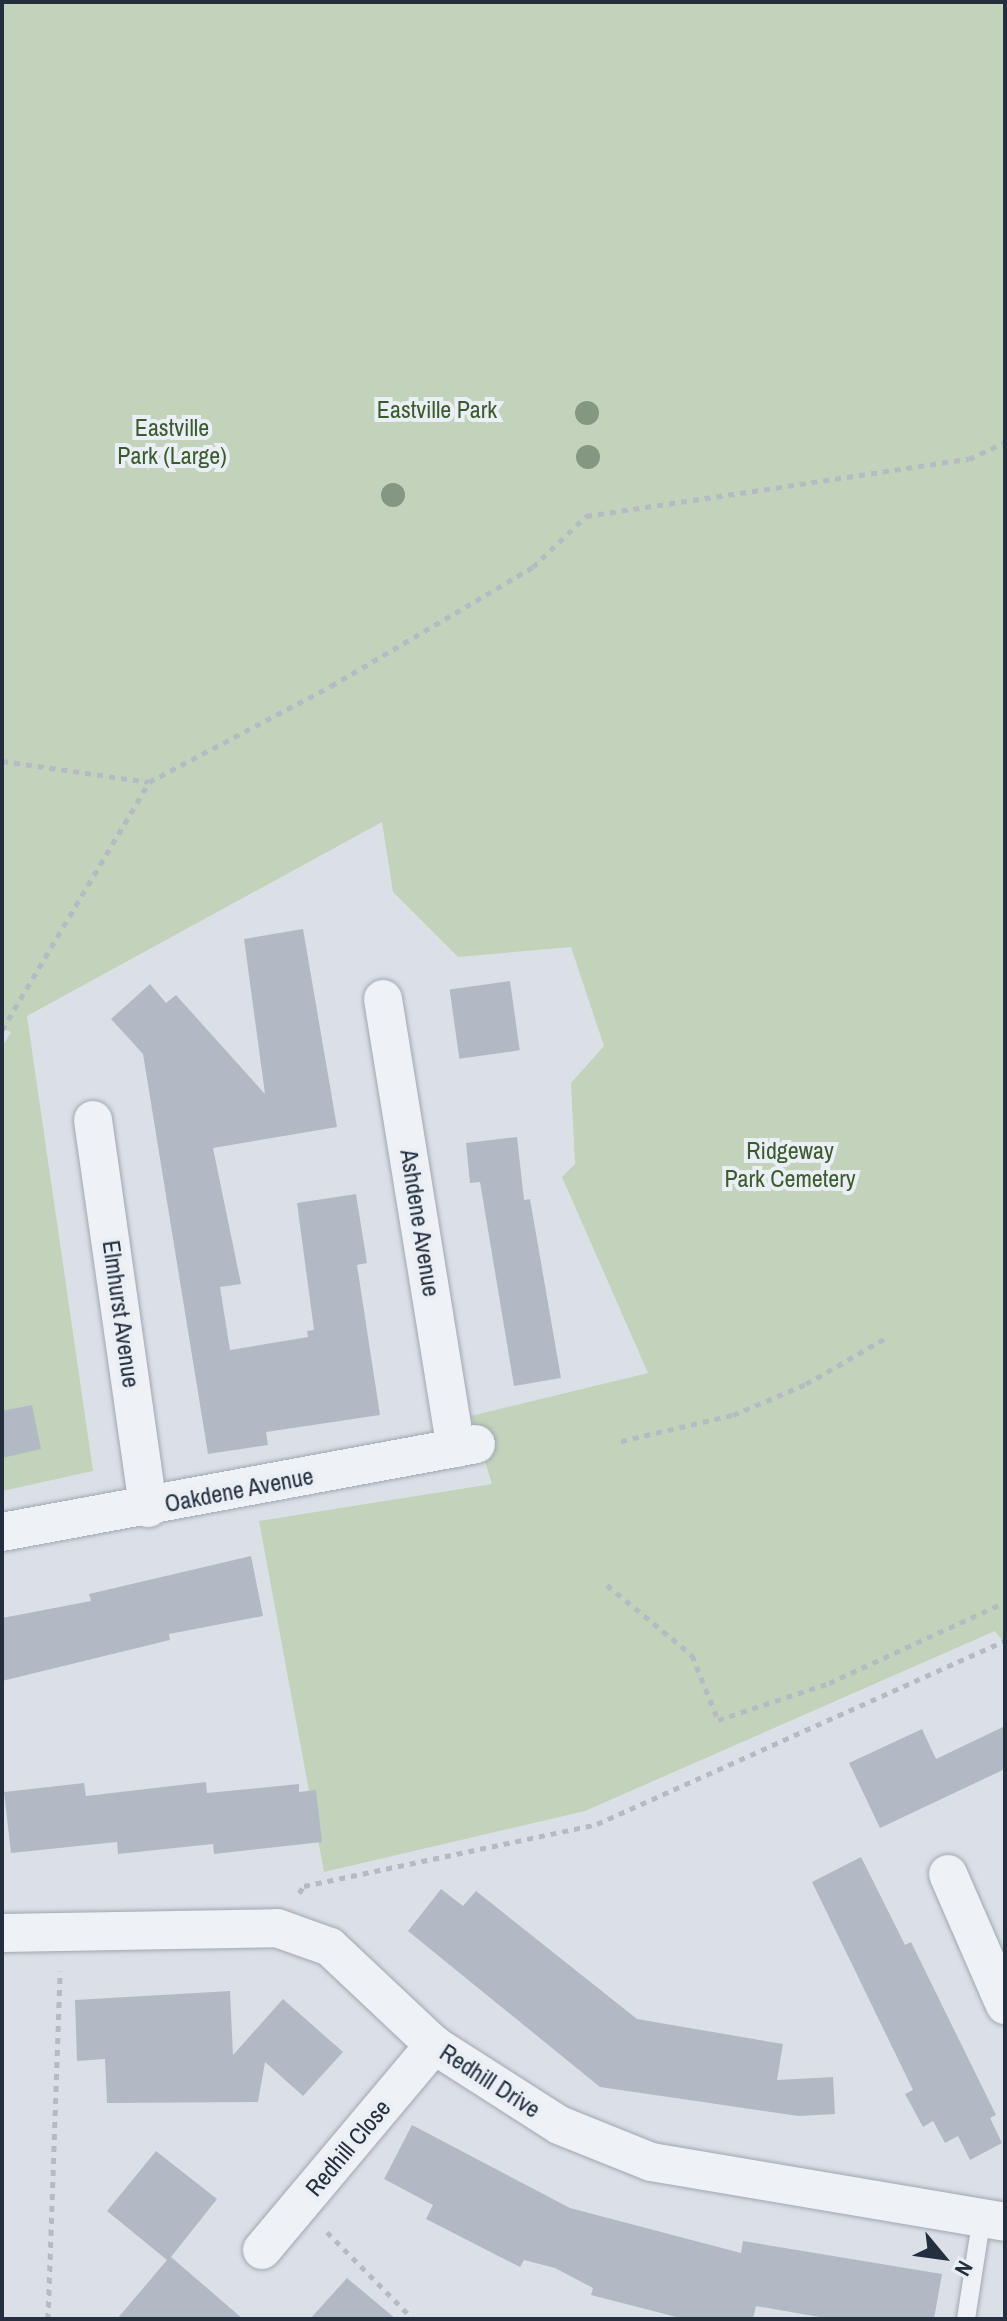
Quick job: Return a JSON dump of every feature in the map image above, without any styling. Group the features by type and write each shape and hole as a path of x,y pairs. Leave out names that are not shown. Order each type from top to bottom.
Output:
{"street":[{"name":"Ashdene Avenue","path":"383,999 466,1446"},
{"name":"Elmhurst Avenue","path":"93,1120 148,1508"},
{"name":"Oakdene Avenue","path":"2,1532 148,1508 466,1446"},
{"path":"948,1874 1005,2005"},
{"name":"Redhill Drive","path":"2,1933 277,1928 330,1947 434,2045 559,2125 651,2162 993,2222"},
{"name":"Redhill Close","path":"262,2250 434,2045"}],"lane":[{"path":"966,2319 993,2222"}],"path":[{"path":"2,1030 149,782 331,686 533,567 586,516 969,459 1005,442"},
{"path":"2,761 149,782"},
{"path":"621,1441 733,1415 806,1384 889,1336"},
{"path":"607,1585 692,1655 718,1720 829,1683 1005,1602"},
{"path":"277,1928 304,1886 597,1824 1005,1641"},
{"path":"48,2319 62,1934"},
{"path":"301,2206 413,2319"}],"green space":[{"path":"2,2 1005,2 1005,1644 995,1631 585,1811 324,1872 259,1521 492,1484 471,1416 648,1373 562,1177 575,1164 571,1083 604,1046 571,947 458,957 393,892 382,822 27,1016 93,1471 2,1491 2,1047 11,1032 2,1029"}],"building":[{"path":"303,929 337,1127 213,1148 241,1284 220,1287 230,1350 308,1337 307,1331 314,1330 297,1203 356,1194 367,1263 357,1265 380,1415 266,1432 268,1445 208,1454 143,1054 111,1019 150,984 166,1003 176,995 265,1094 244,939"},
{"path":"510,981 520,1050 459,1059 450,989"},
{"path":"517,1137 524,1200 530,1199 561,1378 514,1386 480,1182 470,1183 466,1143"},
{"path":"32,1405 41,1449 2,1458 2,1411"},
{"path":"251,1556 263,1616 169,1634 170,1640 2,1681 2,1618 91,1601 89,1594"},
{"path":"1005,1726 1005,1769 880,1828 849,1763 922,1729 936,1759"},
{"path":"206,1782 207,1793 299,1784 299,1792 316,1790 322,1842 214,1854 213,1844 118,1854 117,1842 11,1853 4,1792 84,1783 86,1796"},
{"path":"861,1857 905,1945 911,1942 996,2115 990,2118 1002,2143 970,2160 958,2136 945,2143 933,2121 923,2127 905,2094 913,2090 812,1882"},
{"path":"441,1889 463,1906 476,1891 637,2019 783,2044 777,2080 833,2077 835,2114 798,2116 600,2087 408,1931"},
{"path":"230,1991 233,2055 283,1999 343,2052 303,2096 265,2062 258,2102 107,2103 105,2059 77,2061 75,2000"},
{"path":"412,2125 570,2208 741,2253 743,2241 942,2274 934,2319 831,2319 756,2306 753,2319 684,2319 591,2295 593,2288 555,2268 524,2260 520,2267 426,2219 433,2205 384,2179"},
{"path":"156,2151 217,2199 171,2257 243,2319 117,2319 167,2260 107,2211"},
{"path":"347,2278 396,2319 310,2319"}],"park label":[{"name":"Eastville Park","path":"437,410"},
{"name":"Eastville Park (Large)","path":"172,442"},
{"name":"Ridgeway Park Cemetery","path":"790,1165"}]}
